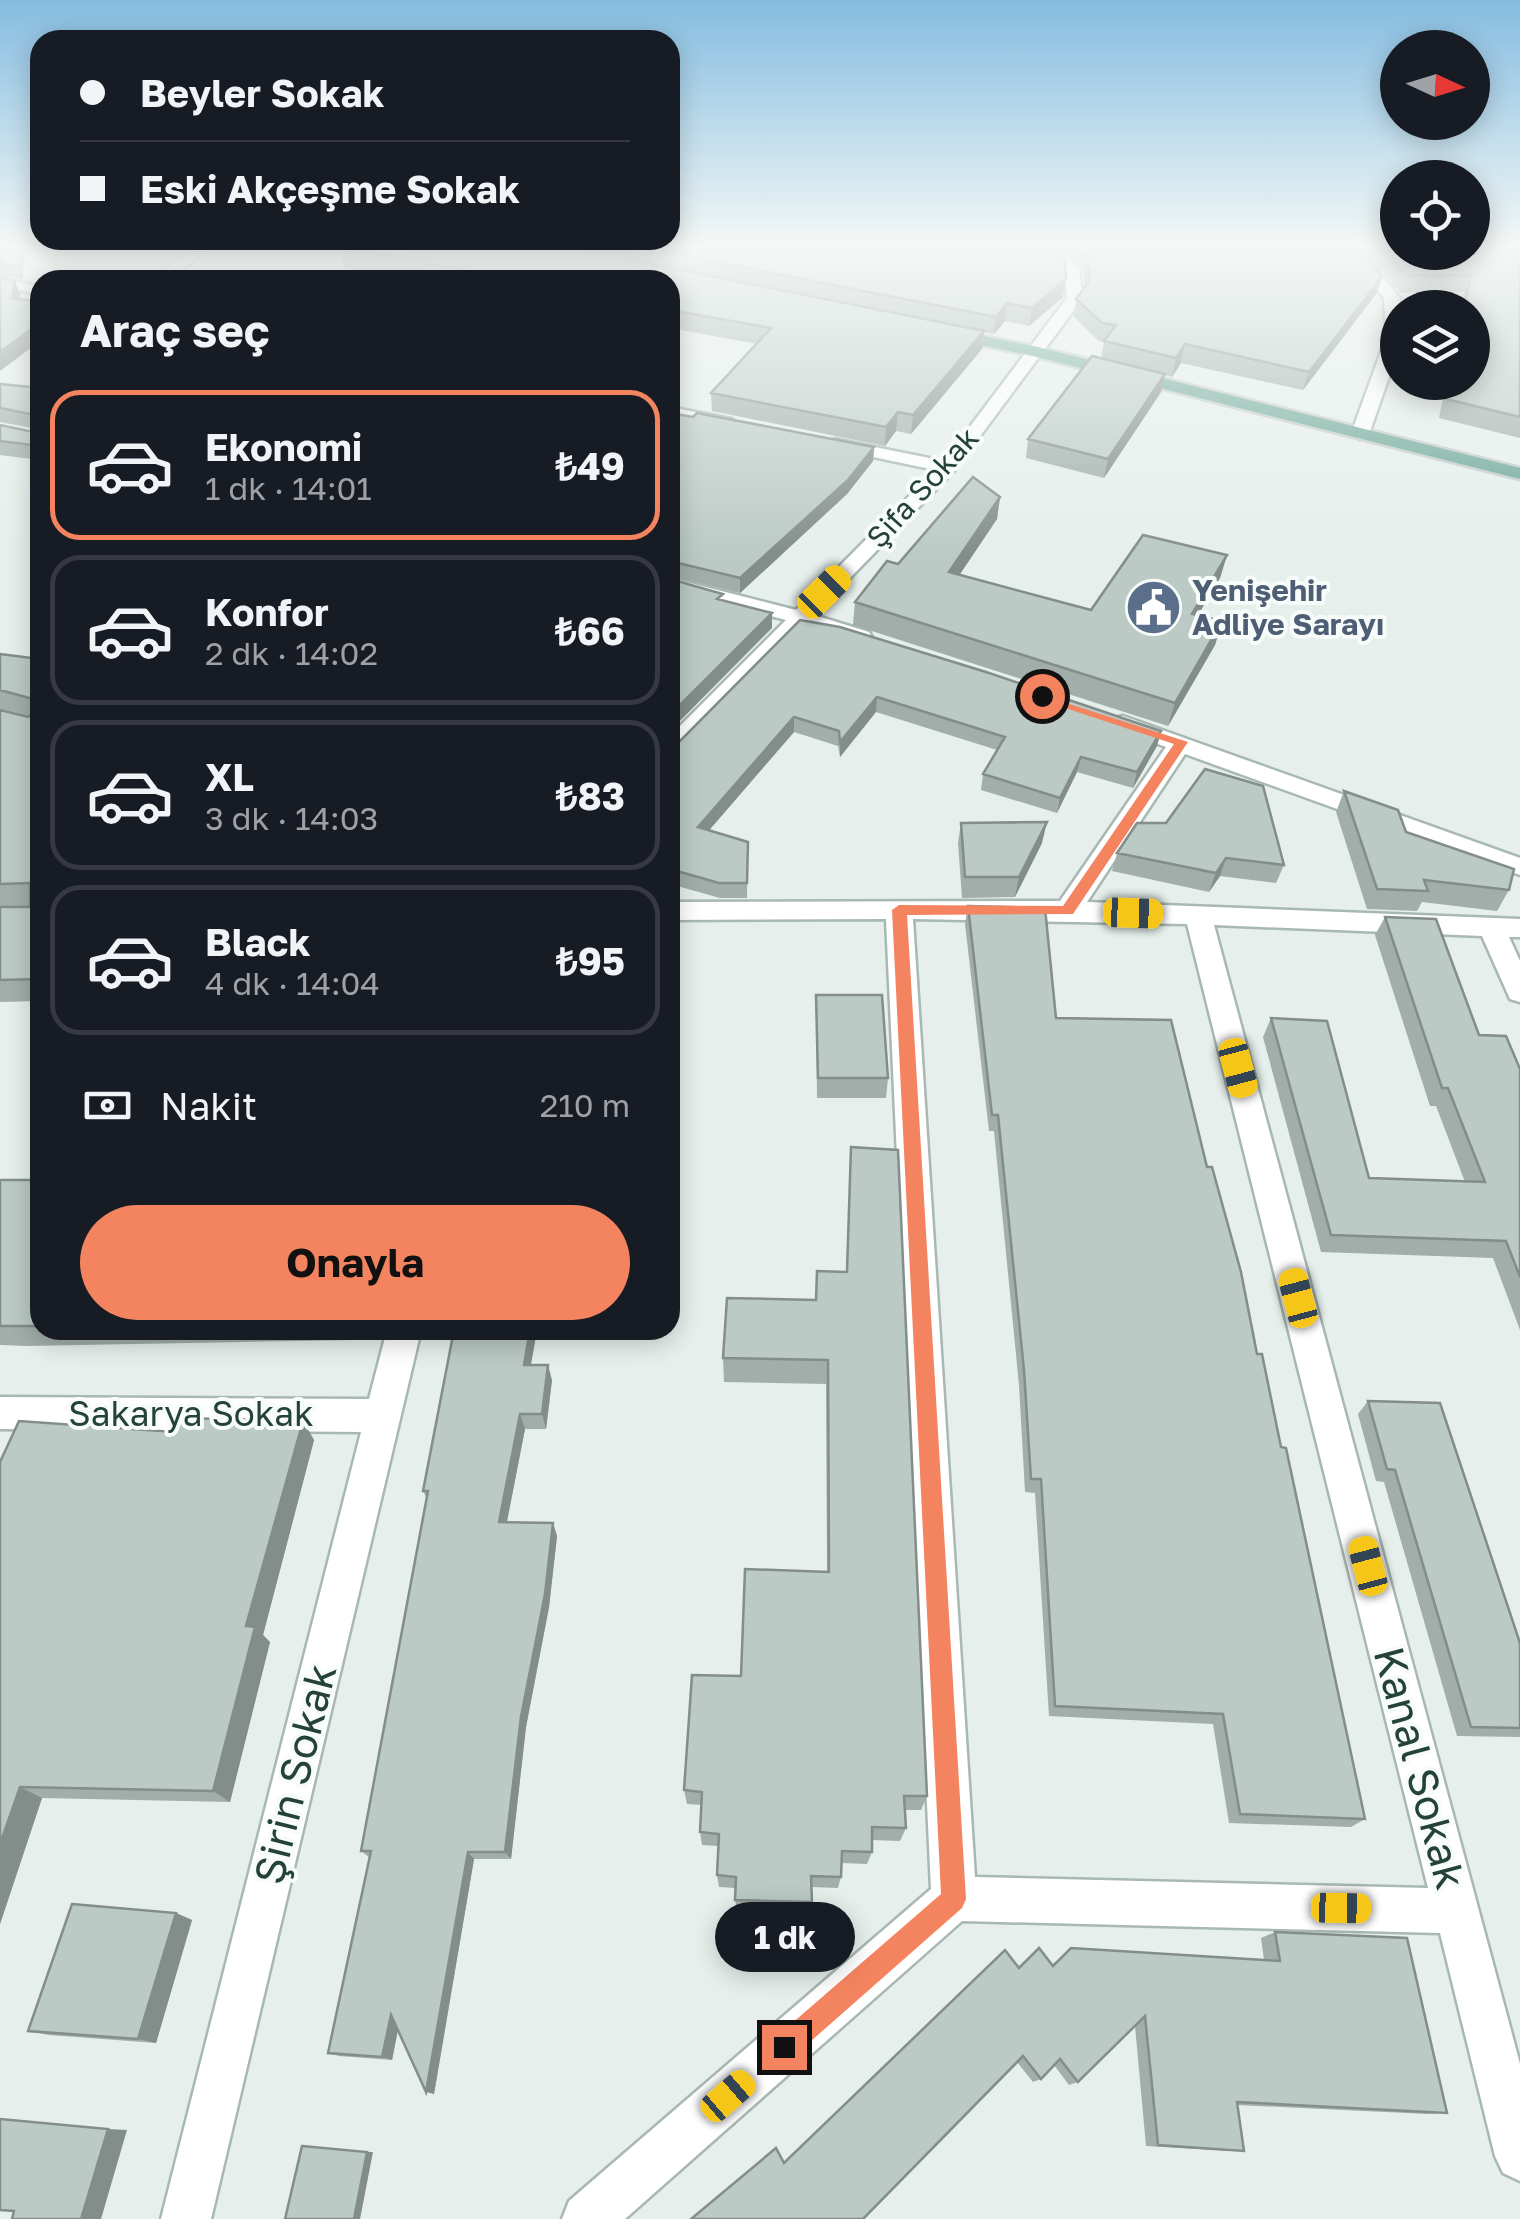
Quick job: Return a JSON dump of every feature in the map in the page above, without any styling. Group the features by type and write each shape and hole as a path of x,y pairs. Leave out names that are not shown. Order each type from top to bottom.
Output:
{"main road":[{"path":"1026,350 1520,474"}],"street":[{"path":"1360,434 1390,350"},
{"name":"Şifa Sokak","path":"680,739 948,467 1038,352"},
{"path":"680,414 744,426"},
{"path":"818,441 948,467"},
{"path":"680,587 800,617 891,647"},
{"path":"1108,718 1520,867"},
{"path":"1068,910 1181,742"},
{"path":"899,910 954,1899"},
{"path":"680,911 1068,910 1520,928"},
{"name":"Kanal Sokak","path":"1198,915 1520,2156"},
{"path":"1490,926 1520,992"},
{"name":"Şirin Sokak","path":"186,2219 401,1340"},
{"name":"Sakarya Sokak","path":"0,1413 382,1416"},
{"path":"587,2219 954,1899 1457,1911"}],"building":[{"path":"751,350 968,350 913,415 898,412 886,427 711,393"},
{"path":"1140,350 1181,350 1176,358"},
{"path":"1210,350 1326,350 1309,372"},
{"path":"1490,350 1520,350 1520,417 1450,400 1490,400"},
{"path":"1092,356 1165,374 1108,459 1028,439"},
{"path":"0,384 30,387 30,414 0,408"},
{"path":"697,413 874,447 848,480 740,578 680,563 680,415 693,417"},
{"path":"0,425 30,431 30,445 0,441"},
{"path":"973,477 1000,497 949,572 1091,610 1143,535 1227,555 1192,614 1222,621 1175,703 855,602 887,561 898,564"},
{"path":"680,582 723,594 717,599 772,613 680,705"},
{"path":"800,620 840,627 1161,731 1137,772 1081,757 1060,798 983,774 1005,737 877,697 840,742 839,731 794,717 698,827 748,842 747,883 719,883 680,872 680,741"},
{"path":"0,654 30,658 30,698 0,690"},
{"path":"0,710 28,717 30,883 0,884"},
{"path":"1205,769 1263,786 1284,865 1226,858 1216,873 1117,853 1137,823 1166,823"},
{"path":"1344,791 1398,810 1406,832 1514,869 1509,890 1424,880 1428,891 1377,889"},
{"path":"1047,822 1019,877 965,877 961,823"},
{"path":"968,906 1045,908 1056,1018 1171,1020 1207,1167 1212,1167 1241,1272 1281,1447 1286,1448 1365,1819 1240,1814 1223,1714 1055,1706 1041,1479 1031,1479 998,1115 992,1115"},
{"path":"0,907 30,907 30,979 0,980"},
{"path":"1385,917 1436,919 1479,1035 1506,1036 1520,1069 1520,1277 1506,1241 1331,1235 1271,1018 1327,1021 1369,1178 1485,1182 1448,1088 1442,1088"},
{"path":"816,995 882,995 888,1078 818,1078"},
{"path":"851,1147 898,1150 927,1796 904,1796 906,1828 872,1827 872,1852 842,1851 841,1877 811,1876 812,1902 735,1900 736,1877 717,1875 719,1834 700,1832 702,1792 684,1790 692,1675 741,1676 745,1569 829,1572 828,1360 723,1358 727,1298 816,1300 817,1271 847,1272"},
{"path":"0,1180 30,1180 30,1326 0,1326"},
{"path":"452,1340 528,1340 524,1365 548,1365 542,1414 520,1414 499,1522 553,1523 545,1594 521,1717 505,1852 468,1852 426,2092 391,2015 382,2057 328,2053 371,1851 361,1851 428,1491 423,1491"},
{"path":"1368,1401 1440,1403 1520,1643 1520,1728 1471,1727 1395,1470 1387,1469"},
{"path":"178,1418 303,1421 246,1626 255,1627 213,1791 20,1787 0,1844 0,1462 19,1421 174,1432"},
{"path":"72,1904 176,1913 138,2039 28,2031"},
{"path":"1275,1932 1407,1938 1447,2113 1237,2102 1244,2151 1158,2145 1145,2016 1078,2082 1060,2059 1041,2079 1023,2056 863,2219 691,2219 776,2148 784,2163 1005,1950 1019,1968 1039,1948 1053,1966 1071,1948 1280,1961"},
{"path":"0,2119 108,2129 81,2219 12,2219 14,2211 0,2210"},
{"path":"302,2146 367,2152 354,2219 285,2219"}],"place":[{"name":"Yenişehir Adliye Sarayı","path":"1153,608"}],"route":[{"path":"784,2047 954,1899 899,910 1068,910 1181,742 1042,696"}]}
